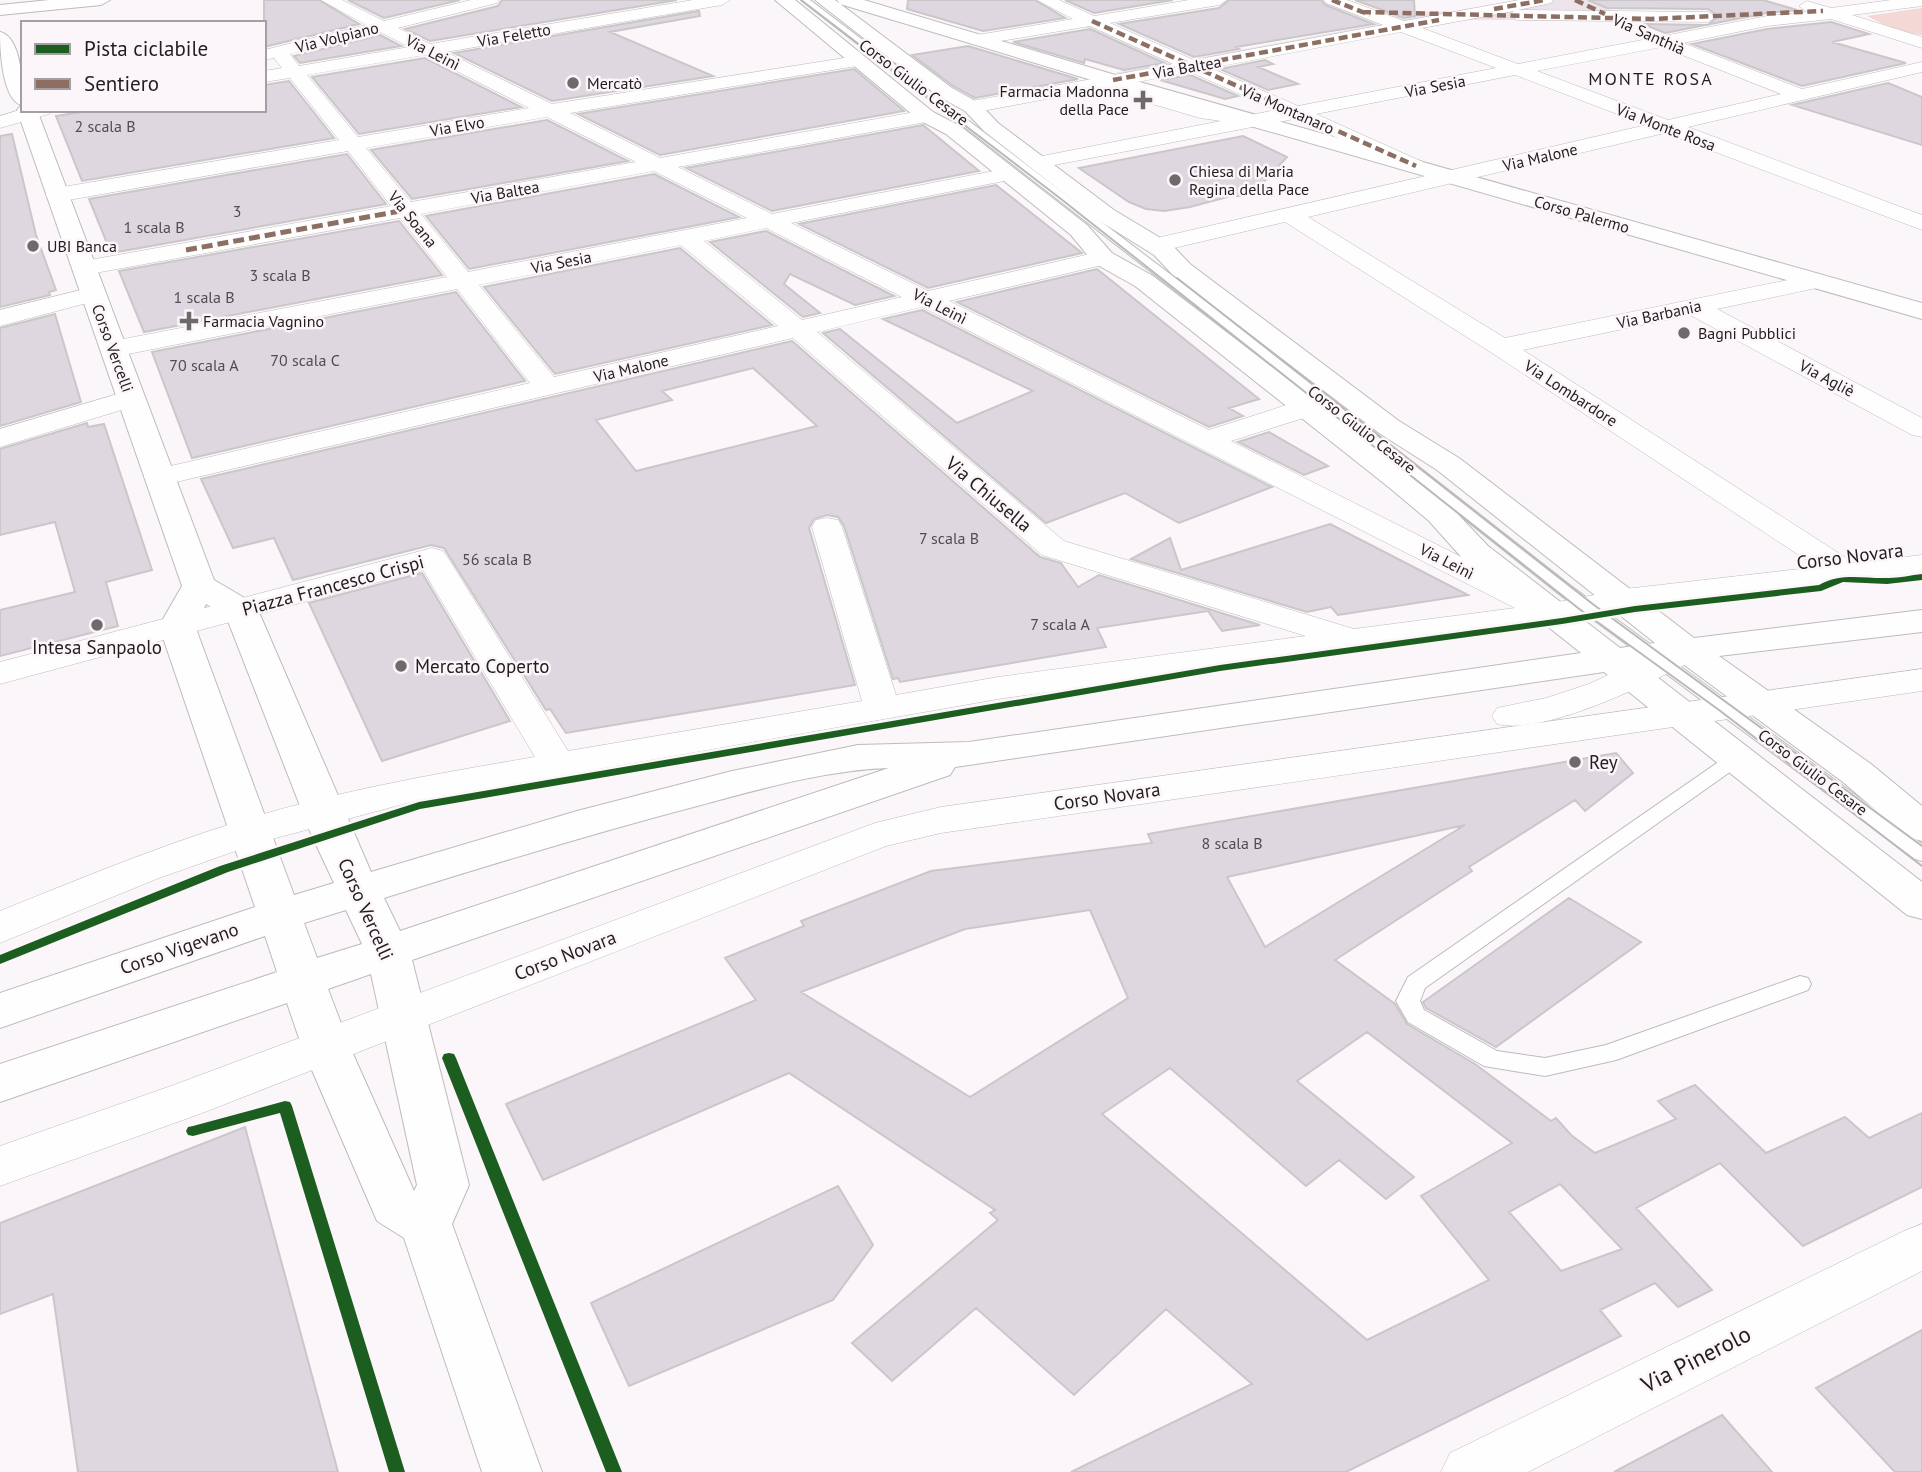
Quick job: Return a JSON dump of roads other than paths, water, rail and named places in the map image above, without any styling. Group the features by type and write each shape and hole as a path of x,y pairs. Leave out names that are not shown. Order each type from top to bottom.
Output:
{"main road":[{"path":"0,10 101,0"},
{"path":"784,0 836,42 858,51 881,43 977,40"},
{"name":"Corso Giulio Cesare","path":"824,0 945,92 972,107 991,127 1105,215 1157,245 1181,269 1367,411 1448,464 1625,599 1650,661 1683,715 1922,904"},
{"path":"846,0 954,30 977,40"},
{"name":"Corso Vercelli","path":"0,37 4,61 21,87"},
{"name":"Corso Palermo","path":"977,40 1922,311"},
{"name":"Corso Giulio Cesare","path":"858,51 926,116 953,130 1079,230 1103,258 1144,281 1402,482 1440,514 1476,554 1550,612 1745,706 1857,773 1922,827"},
{"name":"Corso Vercelli","path":"36,112 57,195 199,586"},
{"path":"241,610 199,586 177,626 326,1047 395,1206 426,1224 512,1472"},
{"name":"Corso Vercelli","path":"241,610 323,811 387,952 443,1185 426,1224"},
{"path":"360,890 578,824 732,784 858,757 969,754 1922,621"},
{"path":"0,1083 969,754"},
{"name":"Corso Vigevano","path":"0,1011 279,915 360,890"}],"street":[{"name":"Via Leinì","path":"329,0 1550,612"},
{"name":"Via Volpiano","path":"271,53 491,0"},
{"name":"Via Feletto","path":"266,77 722,0"},
{"name":"Via Montanaro","path":"1045,0 1416,166"},
{"path":"977,40 1219,0"},
{"name":"Via Monte Rosa","path":"1332,0 1922,223"},
{"path":"1464,15 1545,0"},
{"name":"Via Santhià","path":"1575,0 1664,42 1802,96"},
{"path":"1789,0 1922,41"},
{"path":"1362,12 1611,17 1772,16 1827,13 1922,1"},
{"name":"Via Sesia","path":"1039,163 1249,118 1297,113 1766,21 1827,13"},
{"name":"Via Baltea","path":"972,107 1464,15"},
{"name":"Via Elvo","path":"57,195 549,110 858,51"},
{"name":"Via Soana","path":"271,53 295,72 548,387"},
{"name":"Via Malone","path":"1157,245 1922,67"},
{"path":"0,122 27,112"},
{"name":"Via Baltea","path":"84,268 926,116"},
{"name":"Via Sesia","path":"113,349 1009,174"},
{"name":"Via Lombardore","path":"1290,215 1501,347 1850,574"},
{"name":"Via Chiusella","path":"685,237 799,330 1053,548 1353,639"},
{"name":"Via Malone","path":"159,477 1103,258"},
{"name":"Via Barbania","path":"1501,347 1817,281"},
{"path":"11,291 33,297 44,306"},
{"path":"0,318 93,294"},
{"name":"Via Agliè","path":"1694,307 1922,429"},
{"path":"0,438 131,398"},
{"path":"1207,440 1306,408"},
{"path":"827,527 882,708"},
{"name":"Piazza Francesco Crispi","path":"0,673 432,558 559,766"},
{"name":"Corso Novara","path":"323,811 411,790 998,688 1550,612 1625,599 1922,565"},
{"path":"1387,757 1468,723 1540,711 1584,699 1650,661"},
{"name":"Corso Novara","path":"326,1047 875,836 941,820 1922,680"},
{"path":"0,927 145,868 249,832 323,811"},
{"path":"0,1166 326,1047"},
{"name":"Via Pinerolo","path":"1470,1472 1922,1246"}],"lane":[{"name":"Corso Giulio Cesare","path":"806,0 858,51 1188,293 1587,606 1650,661"},
{"name":"Corso Giulio Cesare","path":"1745,706 1922,854"},
{"path":"1737,758 1416,983 1408,1001 1416,1016 1492,1060 1545,1067 1608,1054 1800,984"}],"tram line":[{"path":"801,0 1061,199 1578,608 1719,710 1922,866"},
{"path":"1177,278 1594,605 1922,846"}],"place":[{"name":"Mercatò","path":"573,83"},
{"name":"Farmacia Madonna della Pace","path":"1143,100"},
{"name":"Chiesa di Maria Regina della Pace","path":"1175,180"},
{"name":"UBI Banca","path":"33,246"},
{"name":"Farmacia Vagnino","path":"189,321"},
{"name":"Bagni Pubblici","path":"1684,333"},
{"name":"Intesa Sanpaolo","path":"97,625"},
{"name":"Mercato Coperto","path":"401,666"},
{"name":"Rey","path":"1575,762"}],"district":[{"name":"MONTE ROSA","path":"1651,79"}]}
